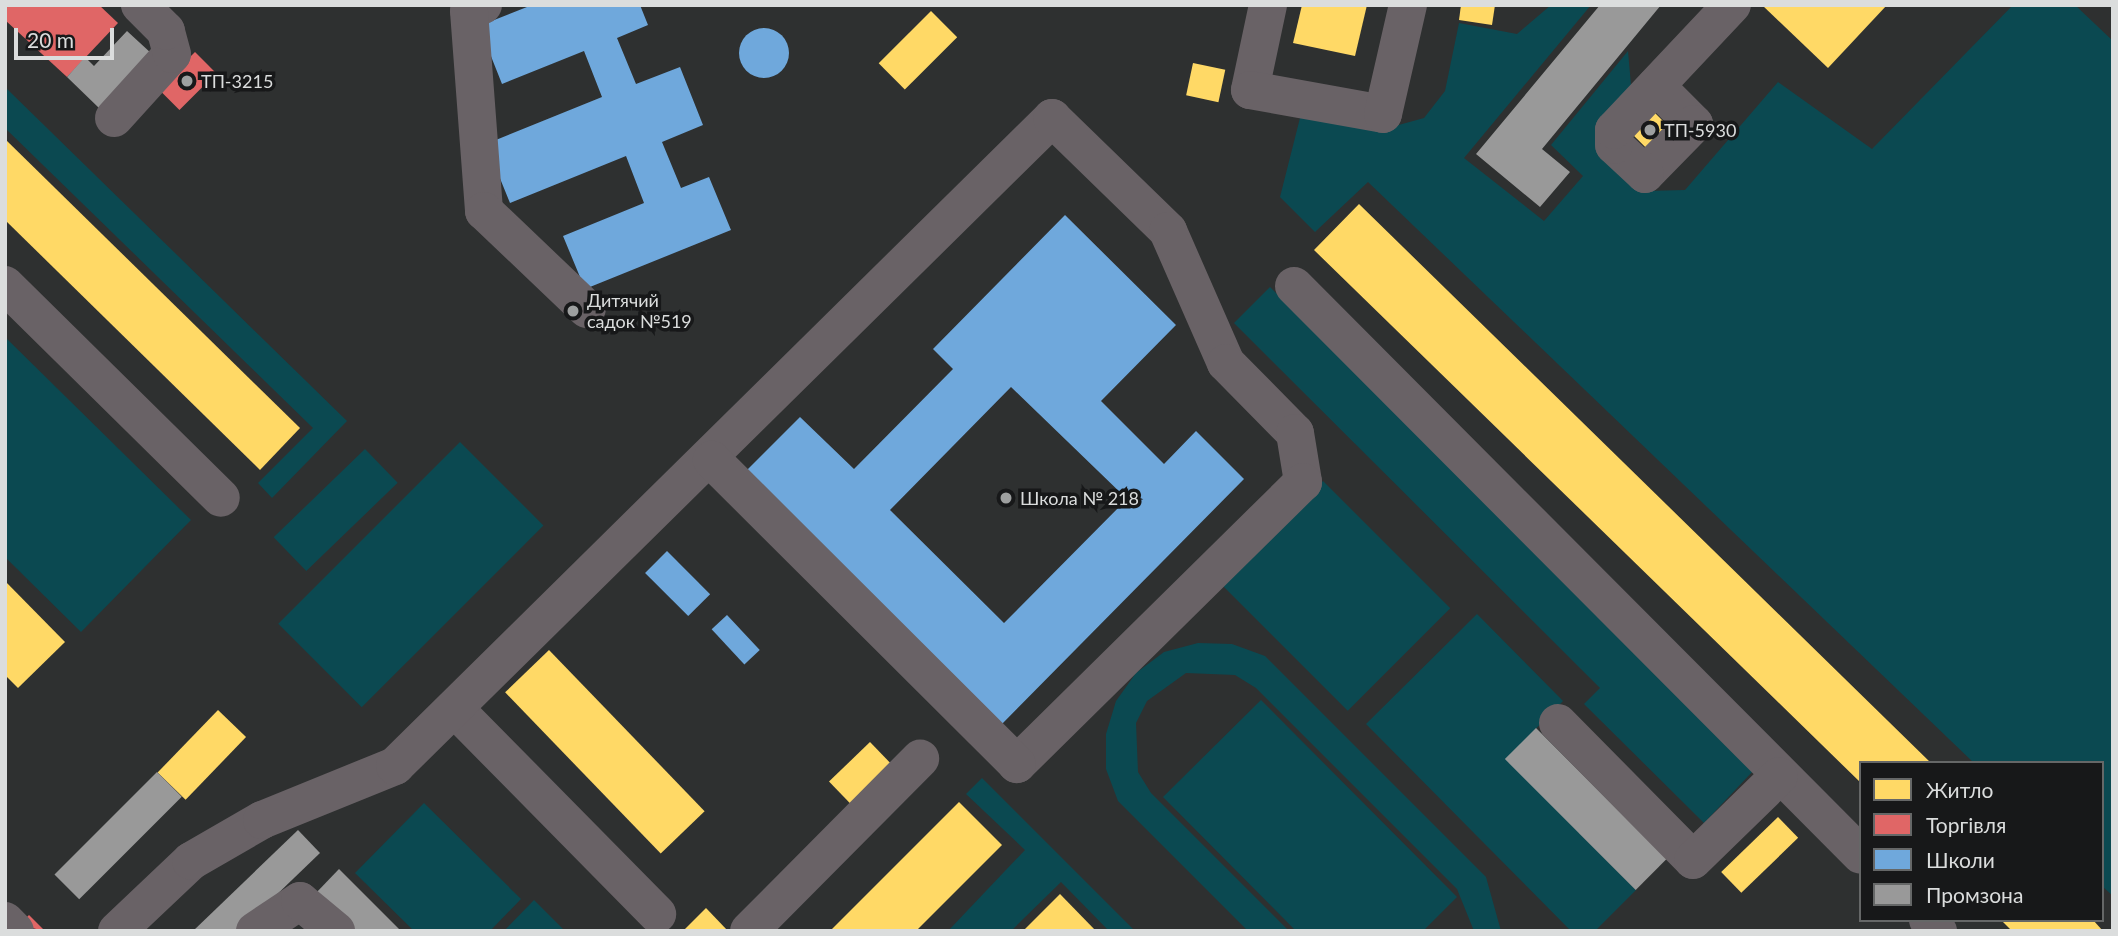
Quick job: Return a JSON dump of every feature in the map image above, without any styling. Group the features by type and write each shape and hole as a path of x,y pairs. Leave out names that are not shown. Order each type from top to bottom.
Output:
{"lane":[{"path":"114,118 173,54 166,31 140,5"},
{"path":"483,5 469,11 484,211 587,309"},
{"path":"1268,5 1250,90 1384,114 1408,5"},
{"path":"1656,86 1732,5"},
{"path":"117,931 191,861 262,820 395,766 712,460 1052,118 1168,231 1226,363 1295,433 1303,482 1017,764 712,460"},
{"path":"5,285 221,498"},
{"path":"1294,286 1779,776 1859,853"},
{"path":"455,709 657,914"},
{"path":"1558,723 1693,860 1779,776"},
{"path":"749,931 920,759"},
{"path":"255,931 300,901 336,931"},
{"path":"5,921 15,931"}],"shaded area":[{"path":"1551,5 1591,5 1464,158 1544,221 1583,176 1551,145 1628,51 1631,85 1597,145 1646,191 1685,190 1778,82 1872,149 2013,5 2075,5 2113,41 2113,896 2104,888 2104,761 1972,761 1368,182 1315,232 1280,197 1301,114 1395,126 1424,118 1445,91 1459,23 1517,34"},
{"path":"5,87 347,421 272,498 258,483 313,428 5,128"},
{"path":"1270,287 1754,770 1704,823 1584,704 1600,688 1234,323"},
{"path":"5,337 191,520 81,632 5,557"},
{"path":"460,442 543,525 362,707 278,624"},
{"path":"365,449 398,483 306,571 274,537"},
{"path":"1323,481 1450,608 1348,711 1220,584"},
{"path":"1477,614 1563,701 1506,759 1636,890 1595,931 1571,931 1366,724"},
{"path":"1198,643 1232,644 1265,656 1486,877 1501,931 1474,931 1457,889 1256,688 1235,675 1186,673 1147,701 1136,723 1138,772 1151,793 1289,931 1248,931 1118,801 1106,769 1106,734 1116,701 1136,673 1164,652"},
{"path":"1261,700 1457,897 1423,931 1296,931 1163,797"},
{"path":"982,778 1135,931 1109,931 1061,882 1011,931 948,931 1025,850 966,794"},
{"path":"424,803 521,899 490,931 414,931 355,873"},
{"path":"534,900 565,931 504,931"}],"building: Житло":[{"path":"1302,5 1367,5 1355,56 1293,43"},
{"path":"1461,5 1495,5 1492,25 1459,20"},
{"path":"1762,5 1887,5 1828,68"},
{"path":"931,11 957,37 905,89 879,63"},
{"path":"1193,63 1225,70 1218,102 1186,95"},
{"name":"ТП-5930","path":"1646,104 1676,134 1654,156 1624,126"},
{"path":"5,139 300,428 260,470 5,220"},
{"path":"1359,204 1929,761 1859,761 1859,781 1314,250"},
{"path":"5,581 65,642 18,688 5,675"},
{"path":"549,650 705,811 661,854 505,692"},
{"path":"218,710 246,737 186,800 158,773"},
{"path":"870,742 893,766 852,805 829,782"},
{"path":"959,802 1002,845 916,931 830,931"},
{"path":"1778,817 1798,838 1741,893 1721,872"},
{"path":"1060,894 1096,931 1023,931"},
{"path":"706,908 728,931 683,931"},
{"path":"2003,922 2095,922 2103,931 2012,931"}],"building: Торгівля":[{"path":"5,5 99,5 118,23 67,77 5,20"},
{"name":"ТП-3215","path":"195,52 216,73 179,110 158,89"},
{"path":"29,915 45,931 19,925"}],"building: Школи":[{"path":"532,5 640,5 648,25 617,38 636,84 680,67 703,125 662,142 681,188 709,177 731,230 585,289 563,236 644,203 626,156 510,203 486,144 602,97 584,51 502,84 479,26"},
{"path":"764,28 782,35 789,53 782,71 764,78 746,71 739,53 746,35"},
{"path":"1065,215 1176,325 1101,401 1164,464 1196,431 1244,479 1000,726 743,474 800,417 854,469 953,369 933,349","holes":["1011,387 1127,499 1004,623 890,510"]},
{"path":"667,551 710,594 688,616 645,573"},
{"path":"727,615 760,650 744,664 712,629"}],"building: Промзона":[{"path":"1600,5 1661,5 1542,149 1570,172 1540,207 1476,154"},
{"path":"127,31 152,54 100,109 67,77 85,57 94,66"},
{"path":"1536,728 1667,859 1636,890 1505,759"},
{"path":"157,772 182,797 79,899 54,875"},
{"path":"298,830 320,853 239,931 193,931"},
{"path":"339,869 401,931 354,931 315,894"}],"place":[{"name":"ТП-3215","path":"187,81"},
{"name":"ТП-5930","path":"1650,130"},
{"name":"Дитячий садок №519","path":"573,311"},
{"name":"Школа № 218","path":"1006,498"}]}
